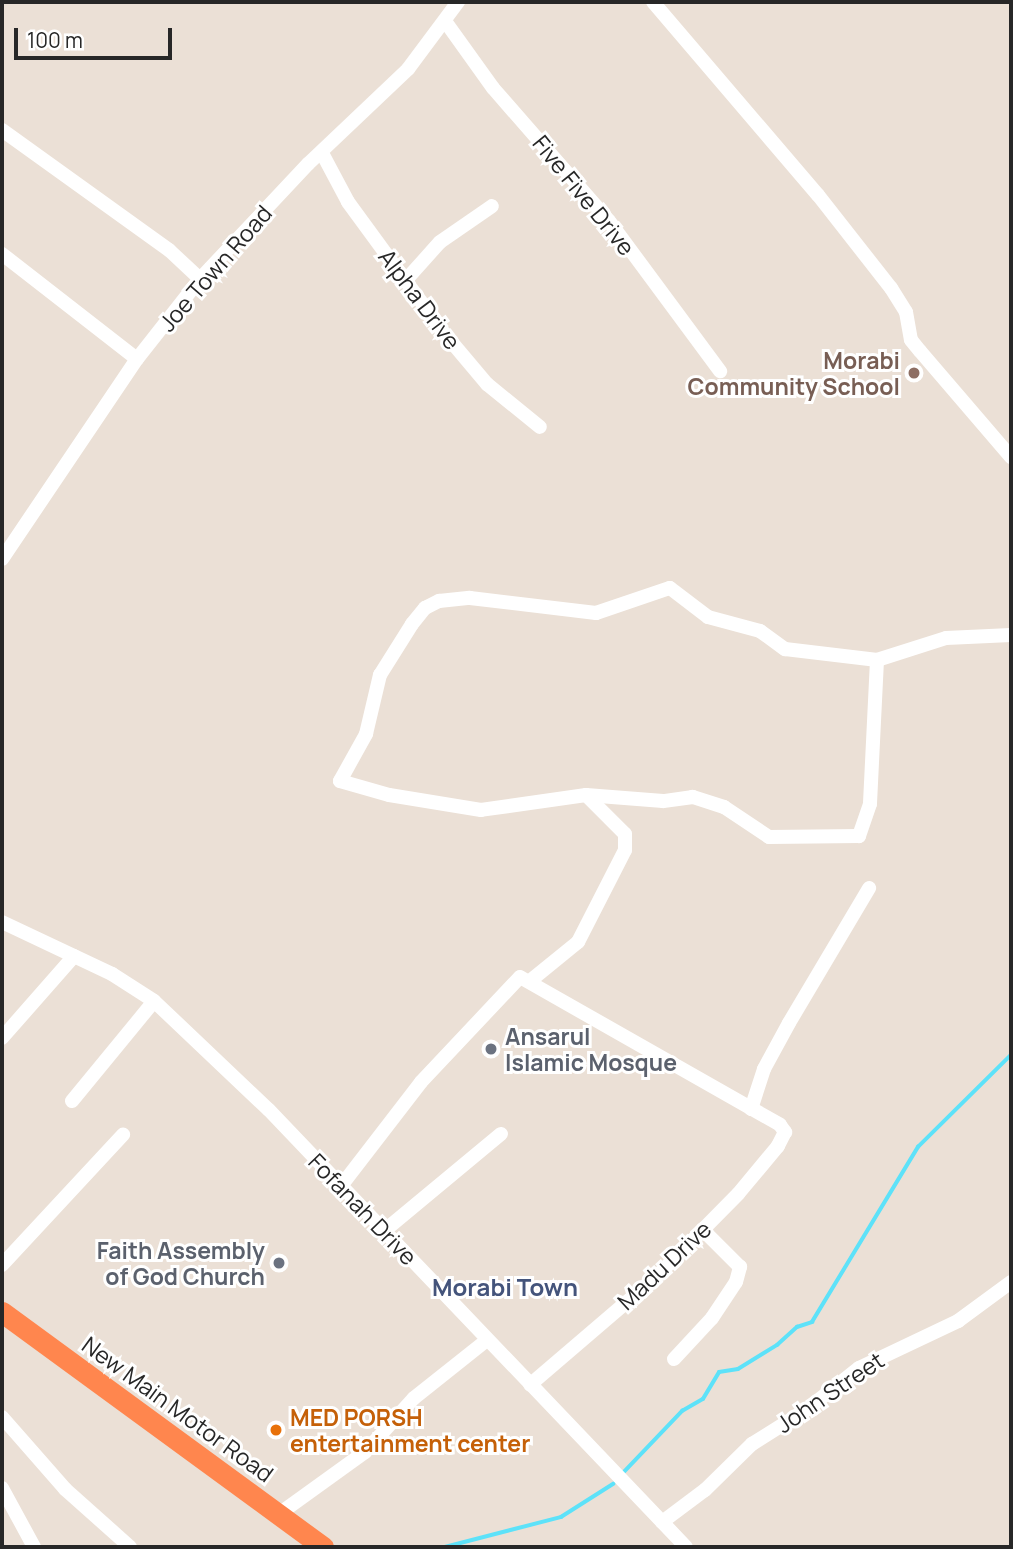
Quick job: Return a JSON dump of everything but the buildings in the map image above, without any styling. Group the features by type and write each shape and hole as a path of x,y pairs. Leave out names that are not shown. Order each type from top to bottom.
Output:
{"highway":[{"name":"New Main Motor Road","path":"2,1312 323,1547"},
{"name":"New Main Motor Road","path":"2,1324 307,1547"}],"street":[{"path":"653,2 826,206 891,288 906,312 911,340 1011,457"},
{"name":"Joe Town Road","path":"2,559 136,359 200,279 408,69 456,3"},
{"name":"Five Five Drive","path":"445,21 493,88 609,221 720,371"},
{"path":"2,130 169,250 200,279"},
{"name":"Alpha Drive","path":"322,153 348,202 405,281 487,384 540,427"},
{"path":"405,281 440,242 492,206"},
{"path":"2,254 136,359"},
{"path":"877,660 870,804 859,836 769,837 706,798 646,801 586,795 459,808 340,781 366,734 380,674 412,624 425,608 439,601 470,598 596,613 670,588 708,617 760,631 785,649 877,660 946,638 1011,635"},
{"path":"530,981 578,942 625,850 625,834 586,795"},
{"path":"341,1186 421,1082 520,976 751,1109 782,1034 869,888"},
{"name":"Fofanah Drive","path":"2,922 75,956 154,1001 243,1084 686,1547"},
{"path":"2,1038 75,956"},
{"path":"72,1101 154,1001"},
{"name":"Madu Drive","path":"530,1385 703,1230 738,1194 785,1132 751,1109"},
{"path":"384,1231 501,1134"},
{"path":"2,1265 123,1135"},
{"path":"674,1359 712,1318 736,1282 740,1267 703,1230"},
{"name":"John Street","path":"662,1522 705,1490 752,1444 806,1410 859,1368 958,1321 1011,1282"},
{"path":"279,1514 365,1452 404,1408 487,1340"},
{"path":"2,1417 65,1489 130,1547"},
{"path":"2,1488 34,1547"}],"waterway":[{"path":"623,1473 682,1411 703,1399 719,1372 738,1369 777,1345 797,1327 812,1322 918,1147 1011,1055"},
{"path":"445,1547 561,1517 613,1484"},
{"path":"414,1547 433,1547"}],"place":[{"name":"Morabi Community School","path":"914,373"},
{"name":"Ansarul Islamic Mosque","path":"491,1049"},
{"name":"Faith Assembly of God Church","path":"279,1263"},
{"name":"MED PORSH entertainment center","path":"276,1430"}],"district":[{"name":"Morabi Town","path":"505,1287"}]}
